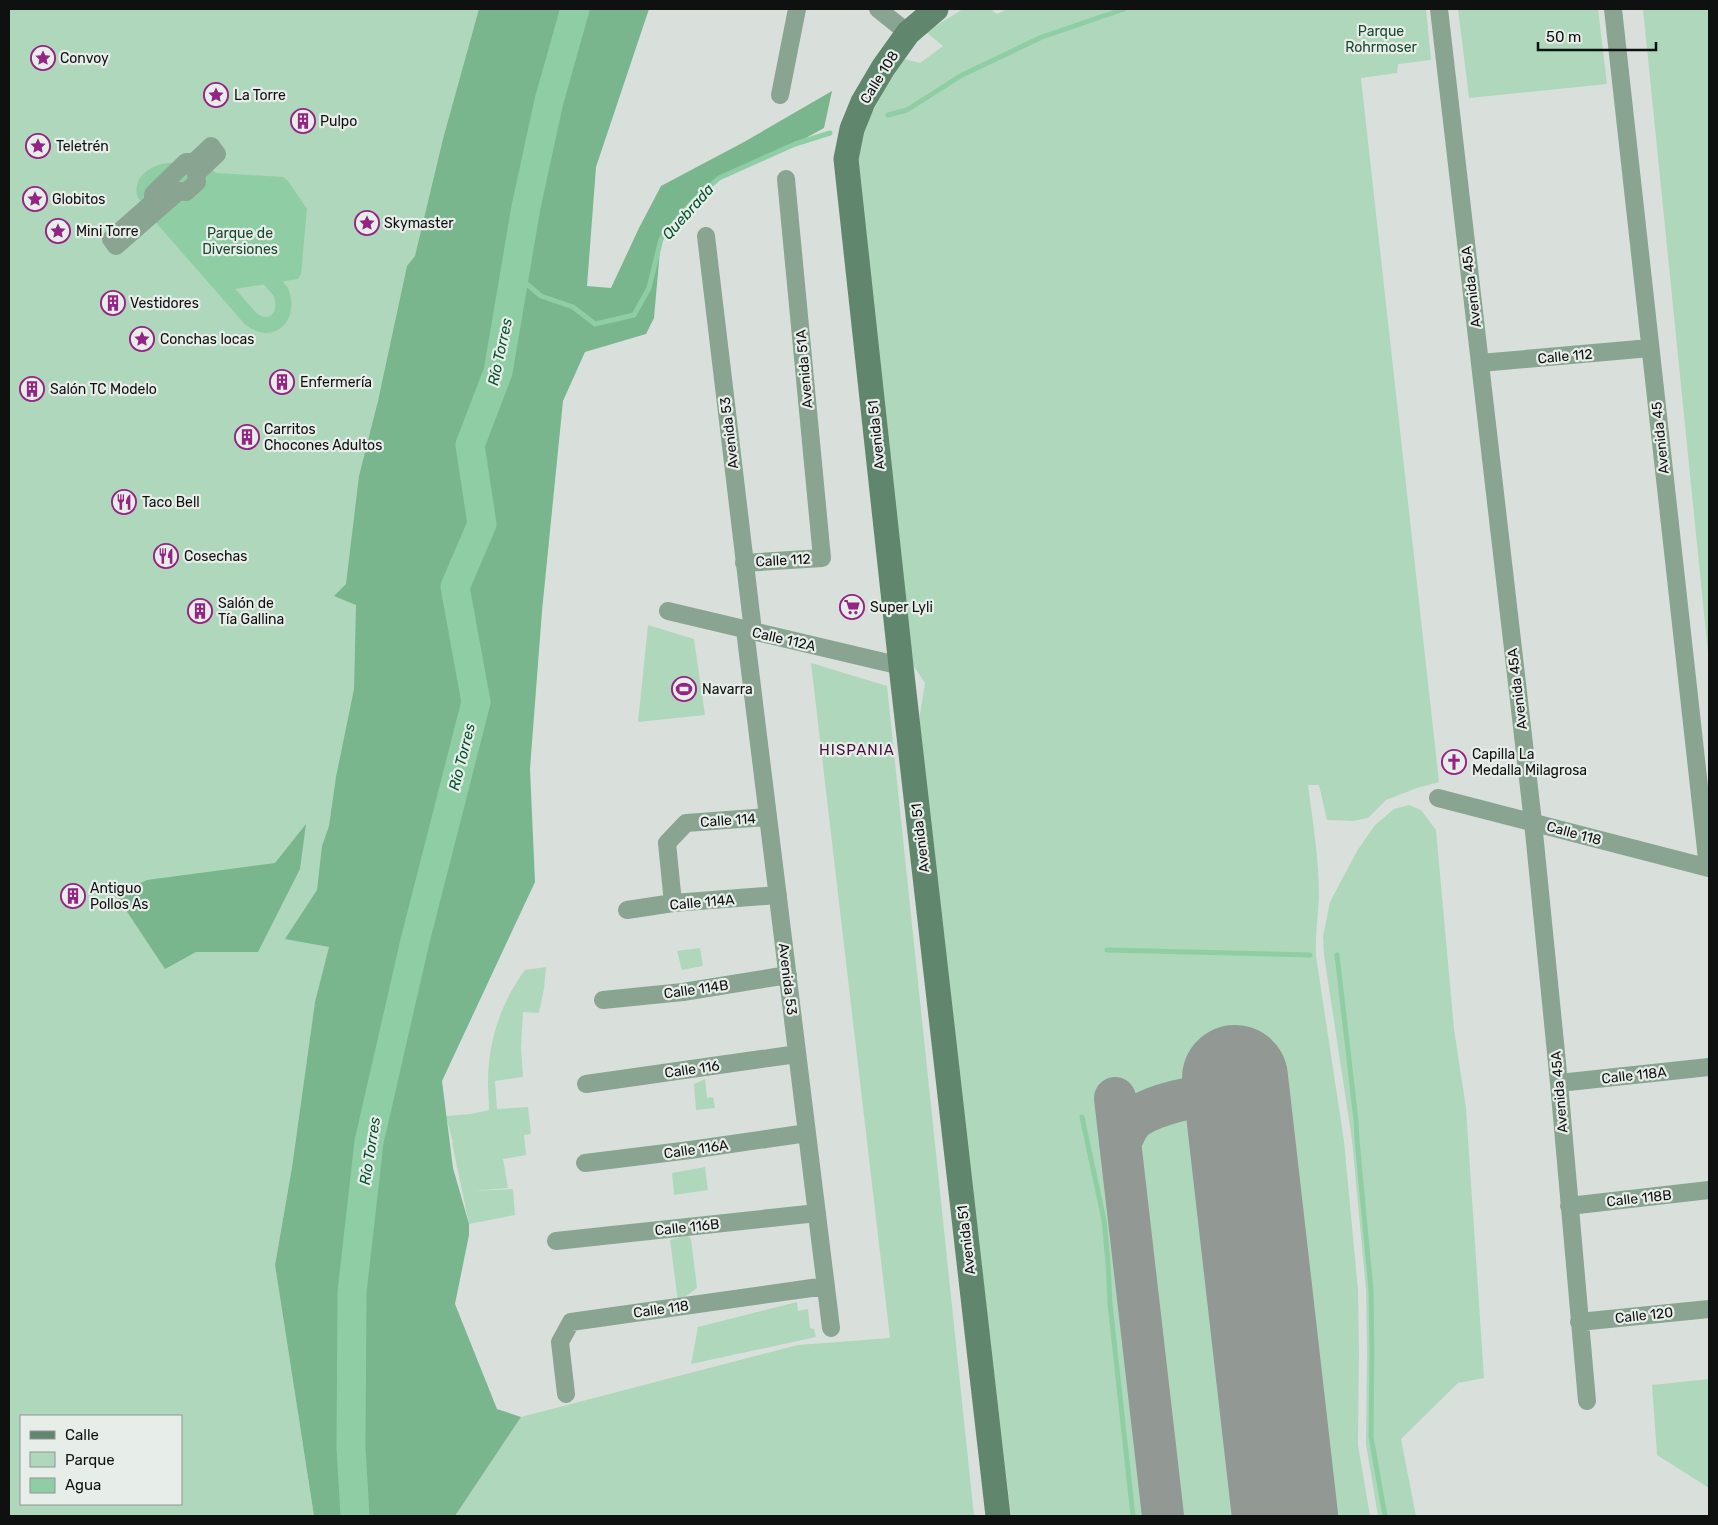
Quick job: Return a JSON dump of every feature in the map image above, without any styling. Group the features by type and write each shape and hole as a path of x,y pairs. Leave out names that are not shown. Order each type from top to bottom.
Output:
{"main road":[{"name":"Calle 108","path":"846,159 852,129 863,102 882,68 908,33 936,9"},
{"name":"Avenida 51","path":"846,159 901,666 998,1516"}],"street":[{"path":"780,95 797,9"},
{"path":"878,9 908,33"},
{"name":"Avenida 45A","path":"1439,9 1533,822 1559,1083 1587,1401"},
{"name":"Avenida 45","path":"1613,9 1709,868"},
{"path":"211,146 217,154 196,174 196,182 186,192 179,191 116,246 111,239 153,202 153,194 186,162 194,162 211,146"},
{"name":"Avenida 51A","path":"786,179 822,558"},
{"name":"Avenida 53","path":"706,236 744,563 768,817 831,1328"},
{"name":"Calle 112","path":"1480,363 1650,348"},
{"name":"Calle 112","path":"744,563 822,558"},
{"name":"Calle 112A","path":"668,612 901,666"},
{"name":"Calle 118","path":"1438,798 1709,868"},
{"name":"Calle 114","path":"673,904 667,843 686,823 768,817"},
{"name":"Calle 114A","path":"627,910 778,895"},
{"name":"Calle 114B","path":"603,1000 683,992 788,975"},
{"name":"Calle 116","path":"586,1084 797,1054"},
{"name":"Calle 118A","path":"1559,1083 1709,1067"},
{"name":"Calle 116A","path":"584,1163 807,1133"},
{"name":"Calle 118B","path":"1569,1206 1709,1190"},
{"name":"Calle 116B","path":"556,1241 817,1213"},
{"name":"Calle 118","path":"566,1394 560,1342 571,1322 826,1286"},
{"name":"Calle 120","path":"1579,1322 1709,1309"}],"green space":[{"name":"Parque de Diversiones","path":"9,9 523,9 345,885 315,1003 292,1167 275,1265 314,1516 9,1516"},
{"name":"Parque Rohrmoser","path":"963,9 991,9 997,14 1007,9 1426,9 1431,60 1398,64 1397,73 1361,78 1439,782 1386,800 1368,818 1353,821 1327,820 1319,785 1308,785 1319,883 1316,956 1344,1141 1358,1290 1358,1445 1370,1516 1321,1516 1270,1067 1216,1073 1129,1108 1129,1090 1102,1092 1149,1516 1011,1516 919,737 920,714 925,683 913,665 858,216 858,140 901,58 920,63 943,46 926,32"},
{"path":"1458,9 1598,9 1607,84 1469,98"},
{"path":"1643,9 1709,9 1709,663"},
{"path":"648,625 694,639 705,715 638,722"},
{"path":"811,663 887,686 974,1516 455,1516 521,1417 798,1345 890,1338"},
{"path":"1409,805 1421,810 1436,830 1454,1029 1466,1108 1484,1378 1458,1383 1401,1439 1416,1516 1378,1516 1366,1444 1366,1290 1352,1140 1324,955 1323,936 1330,902 1357,851 1375,825 1394,809"},
{"path":"700,948 703,966 682,970 677,951"},
{"path":"546,967 539,1013 523,1012 521,1048 523,1077 495,1081 497,1109 528,1107 531,1134 524,1135 526,1155 503,1159 508,1188 473,1191 513,1189 515,1215 469,1224 446,1116 489,1110 490,1052 503,1009 509,995 525,970"},
{"path":"705,1079 707,1098 713,1097 715,1108 696,1110 694,1084"},
{"path":"1200,1109 1207,1111 1253,1516 1177,1516 1136,1155 1144,1136 1151,1126"},
{"path":"705,1167 708,1190 674,1195 672,1173"},
{"path":"687,1235 691,1239 697,1288 678,1302 670,1240"},
{"path":"797,1302 798,1311 808,1309 810,1328 814,1329 816,1337 691,1364 698,1327"},
{"path":"1709,1379 1709,1488 1657,1455 1652,1385"}],"shaded area":[{"path":"479,9 649,9 596,167 587,286 611,288 661,186 744,142 832,91 824,128 795,144 719,178 692,202 661,239 654,318 646,334 585,352 563,401 542,611 530,769 535,882 442,1081 453,1168 469,1224 469,1235 455,1304 497,1409 521,1417 455,1516 314,1516 275,1265 292,1167 315,1002 329,947 285,939 317,890 322,846 329,826 336,777 354,689 356,605 334,596 346,584 359,476 378,401 407,266 415,256 443,139"},
{"path":"306,824 300,869 258,952 196,952 165,969 116,895 147,880 275,863"}],"water":[{"path":"168,163 207,165 216,173 283,177 288,181 307,209 301,274 298,279 228,290 220,289 214,285 138,198 137,184 144,174 155,166"}],"waterway":[{"name":"Río Torres","path":"355,1516 351,1448 352,1292 369,1142 415,941 476,702 455,587 482,524 470,445 498,372 526,207 549,101 575,9"},
{"name":"Quebrada","path":"888,115 907,110 962,75 1042,37 1124,9"},
{"name":"Quebrada","path":"515,274 541,296 573,307 595,324 634,315 649,288 661,239 692,202 719,178 795,144 830,133"},
{"path":"162,178 178,178 186,182 281,292 283,309 277,321 265,325 250,318 153,207 152,191 162,178"},
{"path":"1107,950 1310,955"},
{"path":"1337,955 1356,1120 1371,1290 1371,1437 1385,1516"},
{"path":"1082,1117 1104,1220 1110,1304 1133,1516"}],"taxiway":[{"path":"1120,1143 1131,1122 1144,1113 1165,1104 1201,1097 1218,1100 1226,1106 1241,1131"},
{"path":"1115,1098 1163,1516"}],"runway":[{"path":"1235,1078 1285,1516"}],"place":[{"name":"Convoy","path":"43,58"},
{"name":"La Torre","path":"216,95"},
{"name":"Pulpo","path":"303,121"},
{"name":"Teletrén","path":"38,146"},
{"name":"Globitos","path":"35,199"},
{"name":"Skymaster","path":"367,223"},
{"name":"Mini Torre","path":"58,231"},
{"name":"Vestidores","path":"113,303"},
{"name":"Conchas locas","path":"142,339"},
{"name":"Enfermería","path":"282,382"},
{"name":"Salón TC Modelo","path":"32,389"},
{"name":"Carritos Chocones Adultos","path":"247,437"},
{"name":"Taco Bell","path":"124,502"},
{"name":"Cosechas","path":"166,556"},
{"name":"Super Lyli","path":"852,607"},
{"name":"Salón de Tía Gallina","path":"200,611"},
{"name":"Navarra","path":"684,689"},
{"name":"Capilla La Medalla Milagrosa","path":"1454,762"},
{"name":"Antiguo Pollos As","path":"73,896"}],"district":[{"name":"HISPANIA","path":"857,750"}]}
